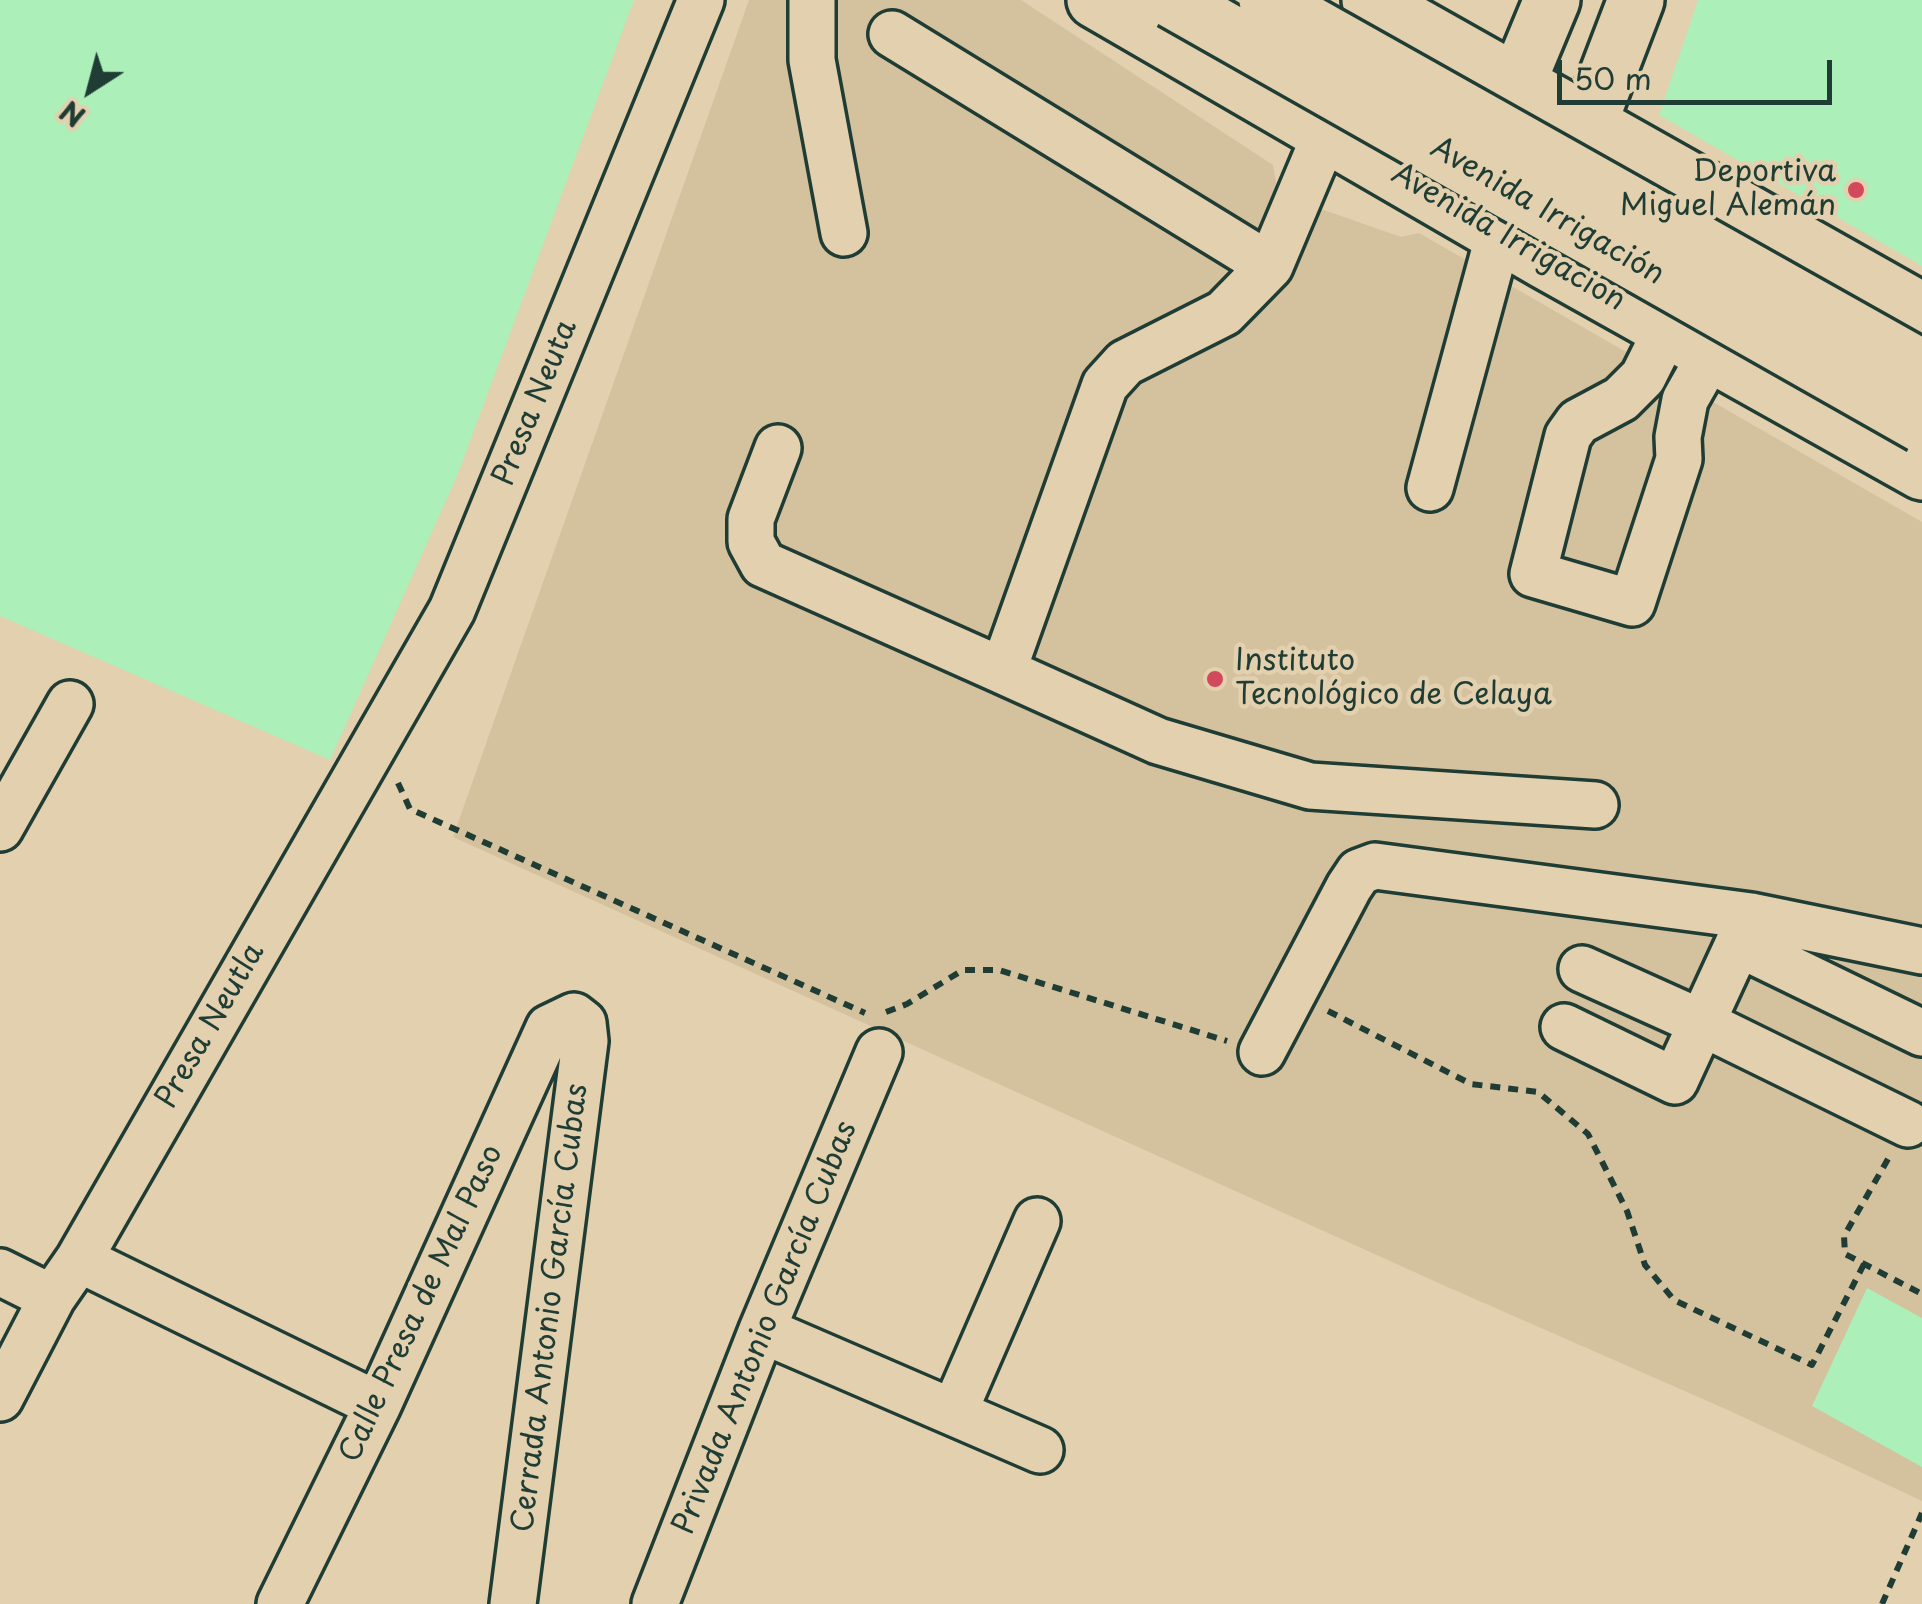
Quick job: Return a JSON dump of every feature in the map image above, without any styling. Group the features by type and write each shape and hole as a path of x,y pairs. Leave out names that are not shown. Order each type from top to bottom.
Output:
{"main road":[{"name":"Avenida Irrigacion","path":"1095,0 1922,472"},
{"name":"Avenida Irrigación","path":"1172,0 1922,425"},
{"name":"Avenida Irrigación","path":"1267,0 1922,368"},
{"path":"1481,223 1518,85 1552,0"},
{"path":"1588,123 1636,0"},
{"path":"1379,5 1922,312"}],"street":[{"name":"Presa Neuta","path":"344,793 452,610 701,0"},
{"path":"812,0 812,60 844,233"},
{"path":"1003,670 1105,385 1125,363 1224,313 1270,266 1304,120 1369,90 1378,80 1392,45 1379,5"},
{"path":"892,34 1270,266"},
{"path":"1430,488 1481,223"},
{"path":"1689,341 1679,459 1632,603 1533,574 1568,436 1578,422 1620,400 1643,376 1689,341"},
{"path":"778,448 751,519 751,542 763,564 1158,740 1310,786 1595,805"},
{"path":"0,828 70,704"},
{"name":"Presa Neutla","path":"0,1398 52,1298 344,793"},
{"path":"1262,1052 1349,886 1359,872 1375,866 1745,930 1922,951"},
{"path":"1564,1027 1675,1081 1745,930"},
{"path":"1745,930 1922,1034"},
{"path":"1582,969 1908,1124"},
{"name":"Calle Presa de Mal Paso","path":"280,1604 378,1405 549,1028 574,1016"},
{"name":"Cerrada Antonio García Cubas","path":"513,1604 585,1041 583,1023 574,1016"},
{"name":"Privada Antonio García Cubas","path":"655,1604 762,1330 878,1052"},
{"path":"954,1412 1037,1222"},
{"path":"78,1258 378,1405"},
{"path":"0,1272 52,1298"},
{"path":"762,1330 1040,1450"}],"path":[{"path":"397,780 410,809 872,1017 908,1004 962,970 999,970 1262,1052"},
{"path":"1293,993 1471,1084 1538,1092 1588,1134 1627,1211 1644,1266 1674,1300 1812,1365 1864,1264"},
{"path":"1908,1124 1844,1236 1845,1254 1922,1294"},
{"path":"1882,1604 1922,1513"}],"shaded area":[{"name":"Instituto Tecnológico de Celaya","path":"749,0 1021,0 1273,165 1278,194 1401,237 1419,233 1922,522 1922,1501 1728,1410 453,837"}],"green space":[{"path":"0,0 634,0 457,476 330,760 0,616"},
{"name":"Deportiva Miguel Alemán","path":"1698,0 1922,0 1922,266 1659,115"},
{"path":"1867,1288 1922,1318 1922,1467 1812,1406"}],"place":[{"name":"Deportiva Miguel Alemán","path":"1856,190"},
{"name":"Instituto Tecnológico de Celaya","path":"1215,679"}]}
